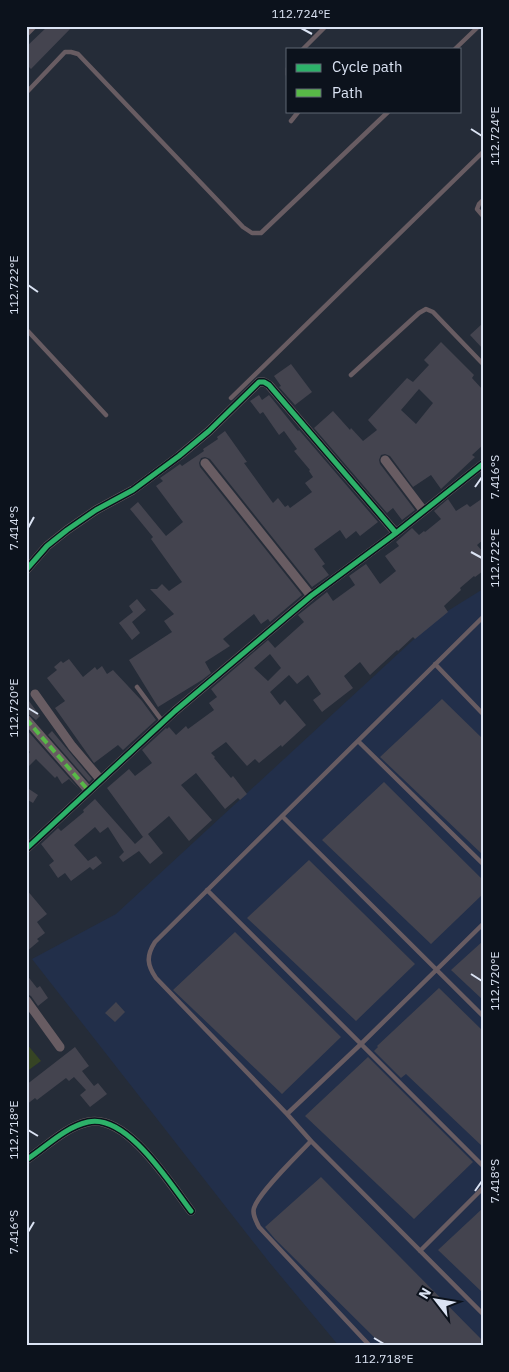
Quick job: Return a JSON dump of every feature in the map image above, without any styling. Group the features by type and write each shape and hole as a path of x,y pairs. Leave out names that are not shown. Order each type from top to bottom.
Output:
{"street":[{"path":"26,32 32,26"},
{"path":"26,570 47,546 67,530 96,510 132,490 179,456 209,431 259,382 270,385 396,533"},
{"path":"385,460 423,510"},
{"path":"205,463 312,596"},
{"path":"26,849 163,723 312,596 483,464"},
{"path":"35,694 72,746 100,779"},
{"path":"26,719 88,790"},
{"path":"26,1000 60,1047"},
{"path":"26,1160 68,1130 88,1122 102,1121 115,1126 130,1137 153,1161 191,1211"}],"lane":[{"path":"304,48 326,26"},
{"path":"456,48 479,26"},
{"path":"26,93 65,52 78,54 243,227 252,233 261,234 388,112"},
{"path":"291,121 298,112"},
{"path":"231,398 483,152"},
{"path":"483,200 478,204 477,209 483,216"},
{"path":"351,375 419,313 426,309 432,312 483,364"},
{"path":"26,329 106,415"},
{"path":"483,617 155,942 148,958 149,969 156,978 311,1141 483,1314"},
{"path":"435,664 483,714"},
{"path":"137,687 163,723"},
{"path":"358,741 483,864"},
{"path":"282,816 483,1016"},
{"path":"207,890 483,1166"},
{"path":"287,1114 483,924"},
{"path":"311,1141 260,1196 254,1209 255,1218 259,1227 370,1346"},
{"path":"420,1252 483,1188"}],"shaded area":[{"path":"483,589 483,1346 339,1346 269,1262 32,959 116,914 438,617"}],"green space":[{"path":"26,1043 41,1061 26,1072"}],"building":[{"path":"48,26 73,26 31,69 26,64 26,47"},
{"path":"483,323 483,349 470,335"},
{"path":"441,342 474,375 472,378 483,390 483,445 472,455 475,457 441,489 431,475 413,487 390,456 381,455 380,464 415,510 402,520 393,508 387,513 314,428 333,411 363,441 377,430 368,420 407,378 413,382 429,365 424,360","holes":["419,389 433,403 416,424 401,410"]},
{"path":"291,364 312,392 295,405 279,387 281,386 274,376"},
{"path":"259,395 262,400 269,395 378,522 360,536 356,531 346,539 340,530 314,549 325,564 322,566 329,575 312,587 210,459 201,458 200,467 302,595 270,622 268,619 261,624 254,614 223,639 230,646 205,662 211,673 158,707 129,660 172,632 164,621 174,614 150,589 157,589 162,584 169,591 182,582 151,539 153,537 130,509 138,502 166,536 183,522 156,486 163,481 160,478 204,451 203,449 218,439 217,437 225,431 247,462 244,463 273,503 278,498 285,507 288,505 290,508 312,492 305,483 313,477 310,470 294,451 297,449 284,431 279,435 263,412 260,414 250,401"},
{"path":"483,498 483,540 477,545 483,552 483,571 460,588 461,590 444,606 448,612 415,639 413,637 370,675 360,662 344,676 353,688 322,712 313,700 321,694 308,675 297,684 289,675 270,692 280,705 285,700 306,725 282,747 281,745 259,763 255,759 247,766 226,742 211,753 247,794 240,800 238,798 225,809 196,773 181,785 212,820 189,841 169,816 148,834 163,853 150,864 139,851 123,862 119,857 124,852 108,827 100,833 95,827 74,845 88,861 96,856 102,863 93,870 90,867 71,881 65,873 58,878 49,865 54,861 41,844 58,828 61,831 84,812 83,810 95,799 135,844 143,837 107,788 129,769 135,776 152,763 142,750 166,728 169,727 176,735 186,726 188,729 214,710 209,703 217,697 211,689 268,640 275,648 304,622 298,615 327,592 333,601 355,585 349,576 356,571 366,564 380,584 396,571 385,556 399,546 396,542 412,528 419,535 441,519 434,511 448,499 456,511 467,504 470,507","holes":["270,654 281,668 268,681 254,668"]},
{"path":"137,599 146,610 132,622 140,633 132,640 119,623 133,612 129,606"},
{"path":"69,659 83,677 95,667 97,670 102,666 107,674 113,670 142,701 156,720 123,750 118,745 94,763 55,708 65,701 47,678 57,670 54,667 61,661 63,663"},
{"path":"26,697 40,716 36,720 26,713"},
{"path":"442,699 483,739 483,855 380,757"},
{"path":"26,729 79,789 69,779 62,784 57,776 55,778 36,759 26,769 26,757 30,752 26,748"},
{"path":"52,731 92,779 89,782 48,735"},
{"path":"384,782 483,880 483,894 431,944 322,840"},
{"path":"26,787 38,795 33,803 26,799"},
{"path":"309,860 415,964 356,1021 247,918"},
{"path":"26,889 47,914 37,922 45,933 26,952"},
{"path":"235,932 341,1037 282,1094 173,990"},
{"path":"483,941 483,1000 451,970"},
{"path":"26,974 37,988 40,986 48,998 38,1006 31,996 26,994"},
{"path":"439,988 483,1031 483,1147 406,1074 401,1078 374,1051 377,1046"},
{"path":"116,1002 125,1012 115,1022 105,1013"},
{"path":"75,1047 89,1066 82,1071 94,1086 98,1083 107,1094 90,1107 80,1095 86,1090 74,1077 69,1081 66,1078 37,1100 35,1098 26,1105 26,1085"},
{"path":"368,1057 473,1162 414,1219 305,1116"},
{"path":"321,1177 483,1341 483,1346 383,1346 275,1239 265,1227"},
{"path":"483,1208 483,1293 438,1250"}],"marked path":[{"path":"26,719 88,790"}],"cycle path":[{"path":"26,570 47,546 67,530 96,510 133,490 179,456 209,431 259,382 269,385 396,533"},
{"path":"26,849 175,711 311,596 396,533 483,464"},
{"path":"26,1160 71,1128 88,1122 103,1122 118,1128 147,1153 191,1211"}]}
